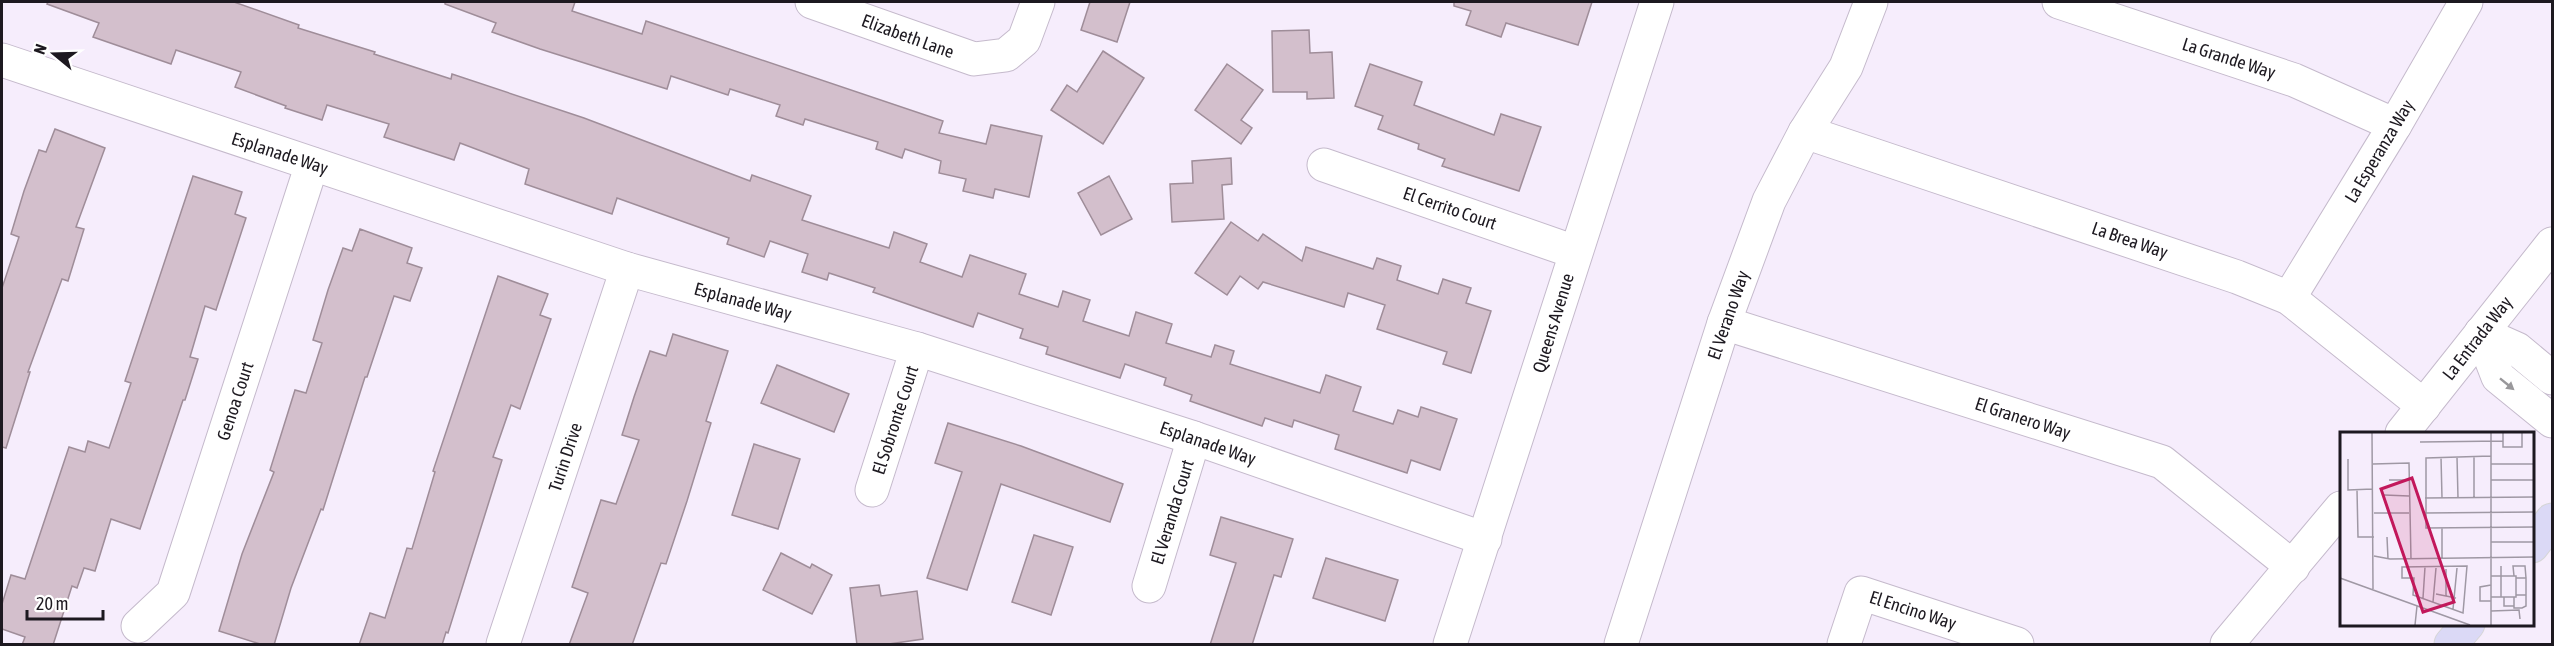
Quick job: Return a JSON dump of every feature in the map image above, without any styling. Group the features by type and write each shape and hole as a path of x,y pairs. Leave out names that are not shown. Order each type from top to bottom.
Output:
{"main road":[{"path":"2533,545 2553,520"},
{"path":"2451,645 2467,625"}],"street":[{"name":"Elizabeth Lane","path":"812,2 974,59 1006,55 1024,40 1038,2"},
{"name":"Queens Avenue","path":"1450,645 1657,2"},
{"name":"El Verano Way","path":"1621,645 1724,323 1769,201 1805,132 1846,67 1871,2"},
{"name":"La Grande Way","path":"2059,2 2294,80 2395,125"},
{"name":"La Esperanza Way","path":"2289,298 2395,125 2466,2"},
{"name":"Esplanade Way","path":"4,70 312,164 627,269 917,349 1194,438 1485,539"},
{"name":"La Brea Way","path":"1805,132 2237,276 2289,298 2424,406"},
{"name":"Genoa Court","path":"138,626 173,593 312,164"},
{"name":"El Cerrito Court","path":"1324,165 1575,252"},
{"name":"La Entrada Way","path":"2403,432 2553,244"},
{"name":"Turin Drive","path":"503,645 627,269"},
{"name":"El Granero Way","path":"1724,323 2162,462 2293,567"},
{"path":"2481,333 2517,350 2553,378"},
{"path":"2481,333 2498,377 2553,421"},
{"name":"El Sobronte Court","path":"872,490 917,349"},
{"name":"El Veranda Court","path":"1149,586 1194,438"},
{"path":"2227,645 2340,509"},
{"name":"El Encino Way","path":"1844,645 1861,593 2017,645"}],"building":[{"path":"48,2 234,2 299,25 298,28 375,52 374,54 451,79 452,74 584,118 750,181 752,175 811,196 802,220 889,248 894,232 927,244 920,262 962,277 970,255 1026,274 1019,294 1058,307 1063,291 1090,300 1083,321 1129,336 1136,312 1172,324 1166,343 1211,357 1215,345 1234,351 1230,364 1320,393 1326,375 1361,387 1353,411 1393,424 1398,410 1418,417 1421,407 1457,419 1440,470 1411,460 1407,473 1335,449 1339,435 1294,420 1292,427 1265,418 1262,426 1190,401 1192,395 1164,385 1166,378 1125,364 1120,378 1046,354 1048,347 1020,338 1023,329 978,313 973,327 873,292 875,288 829,273 827,280 802,272 808,254 770,241 764,257 727,244 729,238 617,198 612,214 525,184 529,169 460,143 454,160 384,137 389,124 327,105 322,120 285,108 286,106 235,87 241,72 176,50 171,64 93,37 99,23 47,4"},
{"path":"445,2 575,2 572,11 642,34 646,21 943,121 939,133 986,144 991,125 1042,136 1029,197 995,189 993,198 963,191 966,179 939,173 941,161 905,149 902,158 876,149 878,142 805,119 803,125 776,116 780,105 730,89 728,95 671,76 667,89 540,49 492,32 496,23 445,4"},
{"path":"1090,2 1130,2 1117,42 1081,30"},
{"path":"1454,2 1592,2 1578,45 1506,23 1501,37 1466,25 1471,11 1454,6"},
{"path":"1309,30 1310,53 1332,52 1334,98 1307,99 1307,92 1273,92 1272,31"},
{"path":"1103,51 1144,78 1103,144 1051,110 1067,85 1077,92"},
{"path":"1227,64 1263,90 1241,120 1252,128 1241,144 1195,110"},
{"path":"1370,64 1422,82 1414,105 1494,135 1501,114 1541,127 1519,191 1442,166 1445,159 1418,149 1419,144 1378,129 1383,116 1355,106"},
{"path":"55,129 105,148 76,227 84,229 68,281 62,279 28,372 30,372 6,448 2,447 2,288 19,237 11,234 24,191 39,150 46,152"},
{"path":"1231,158 1232,184 1222,185 1224,219 1172,222 1170,184 1193,183 1192,161"},
{"path":"193,176 242,192 235,214 246,218 216,310 205,306 190,357 198,359 140,529 111,519 95,571 84,568 77,588 72,586 53,645 22,645 25,637 2,629 2,604 11,575 25,579 69,447 85,452 88,441 109,448 131,383 125,381"},
{"path":"1109,176 1132,219 1101,235 1078,193"},
{"path":"1231,222 1258,241 1263,234 1302,261 1306,247 1373,269 1377,258 1401,266 1397,280 1438,294 1443,279 1471,288 1466,303 1491,311 1471,373 1443,364 1447,352 1377,329 1385,305 1348,293 1344,307 1263,282 1258,289 1240,276 1227,295 1195,273"},
{"path":"360,229 412,248 407,263 422,268 410,301 394,296 367,377 365,377 323,510 321,509 291,588 274,645 263,645 219,631 242,554 274,472 270,470 295,390 306,393 322,343 313,340 328,290 343,248 352,251"},
{"path":"498,276 548,294 540,315 551,319 520,409 511,405 493,457 502,460 448,633 446,632 442,645 359,645 370,613 385,618 407,548 412,549 435,472 433,471"},
{"path":"673,334 728,351 706,421 711,423 666,564 661,563 632,645 569,645 588,593 572,587 601,500 616,504 639,440 622,435 634,397 650,351 666,356"},
{"path":"777,365 849,394 834,432 761,403"},
{"path":"948,423 1021,446 1123,484 1110,522 1001,484 967,590 927,578 962,472 935,463"},
{"path":"754,444 800,459 778,529 732,515"},
{"path":"1221,517 1293,539 1281,577 1274,575 1252,645 1210,645 1236,563 1210,555"},
{"path":"1034,535 1073,547 1051,615 1012,602"},
{"path":"781,553 810,568 812,564 832,575 812,614 763,590"},
{"path":"1326,558 1398,580 1385,621 1313,598"},
{"path":"879,585 881,596 917,591 923,639 882,645 857,645 850,588"}]}
